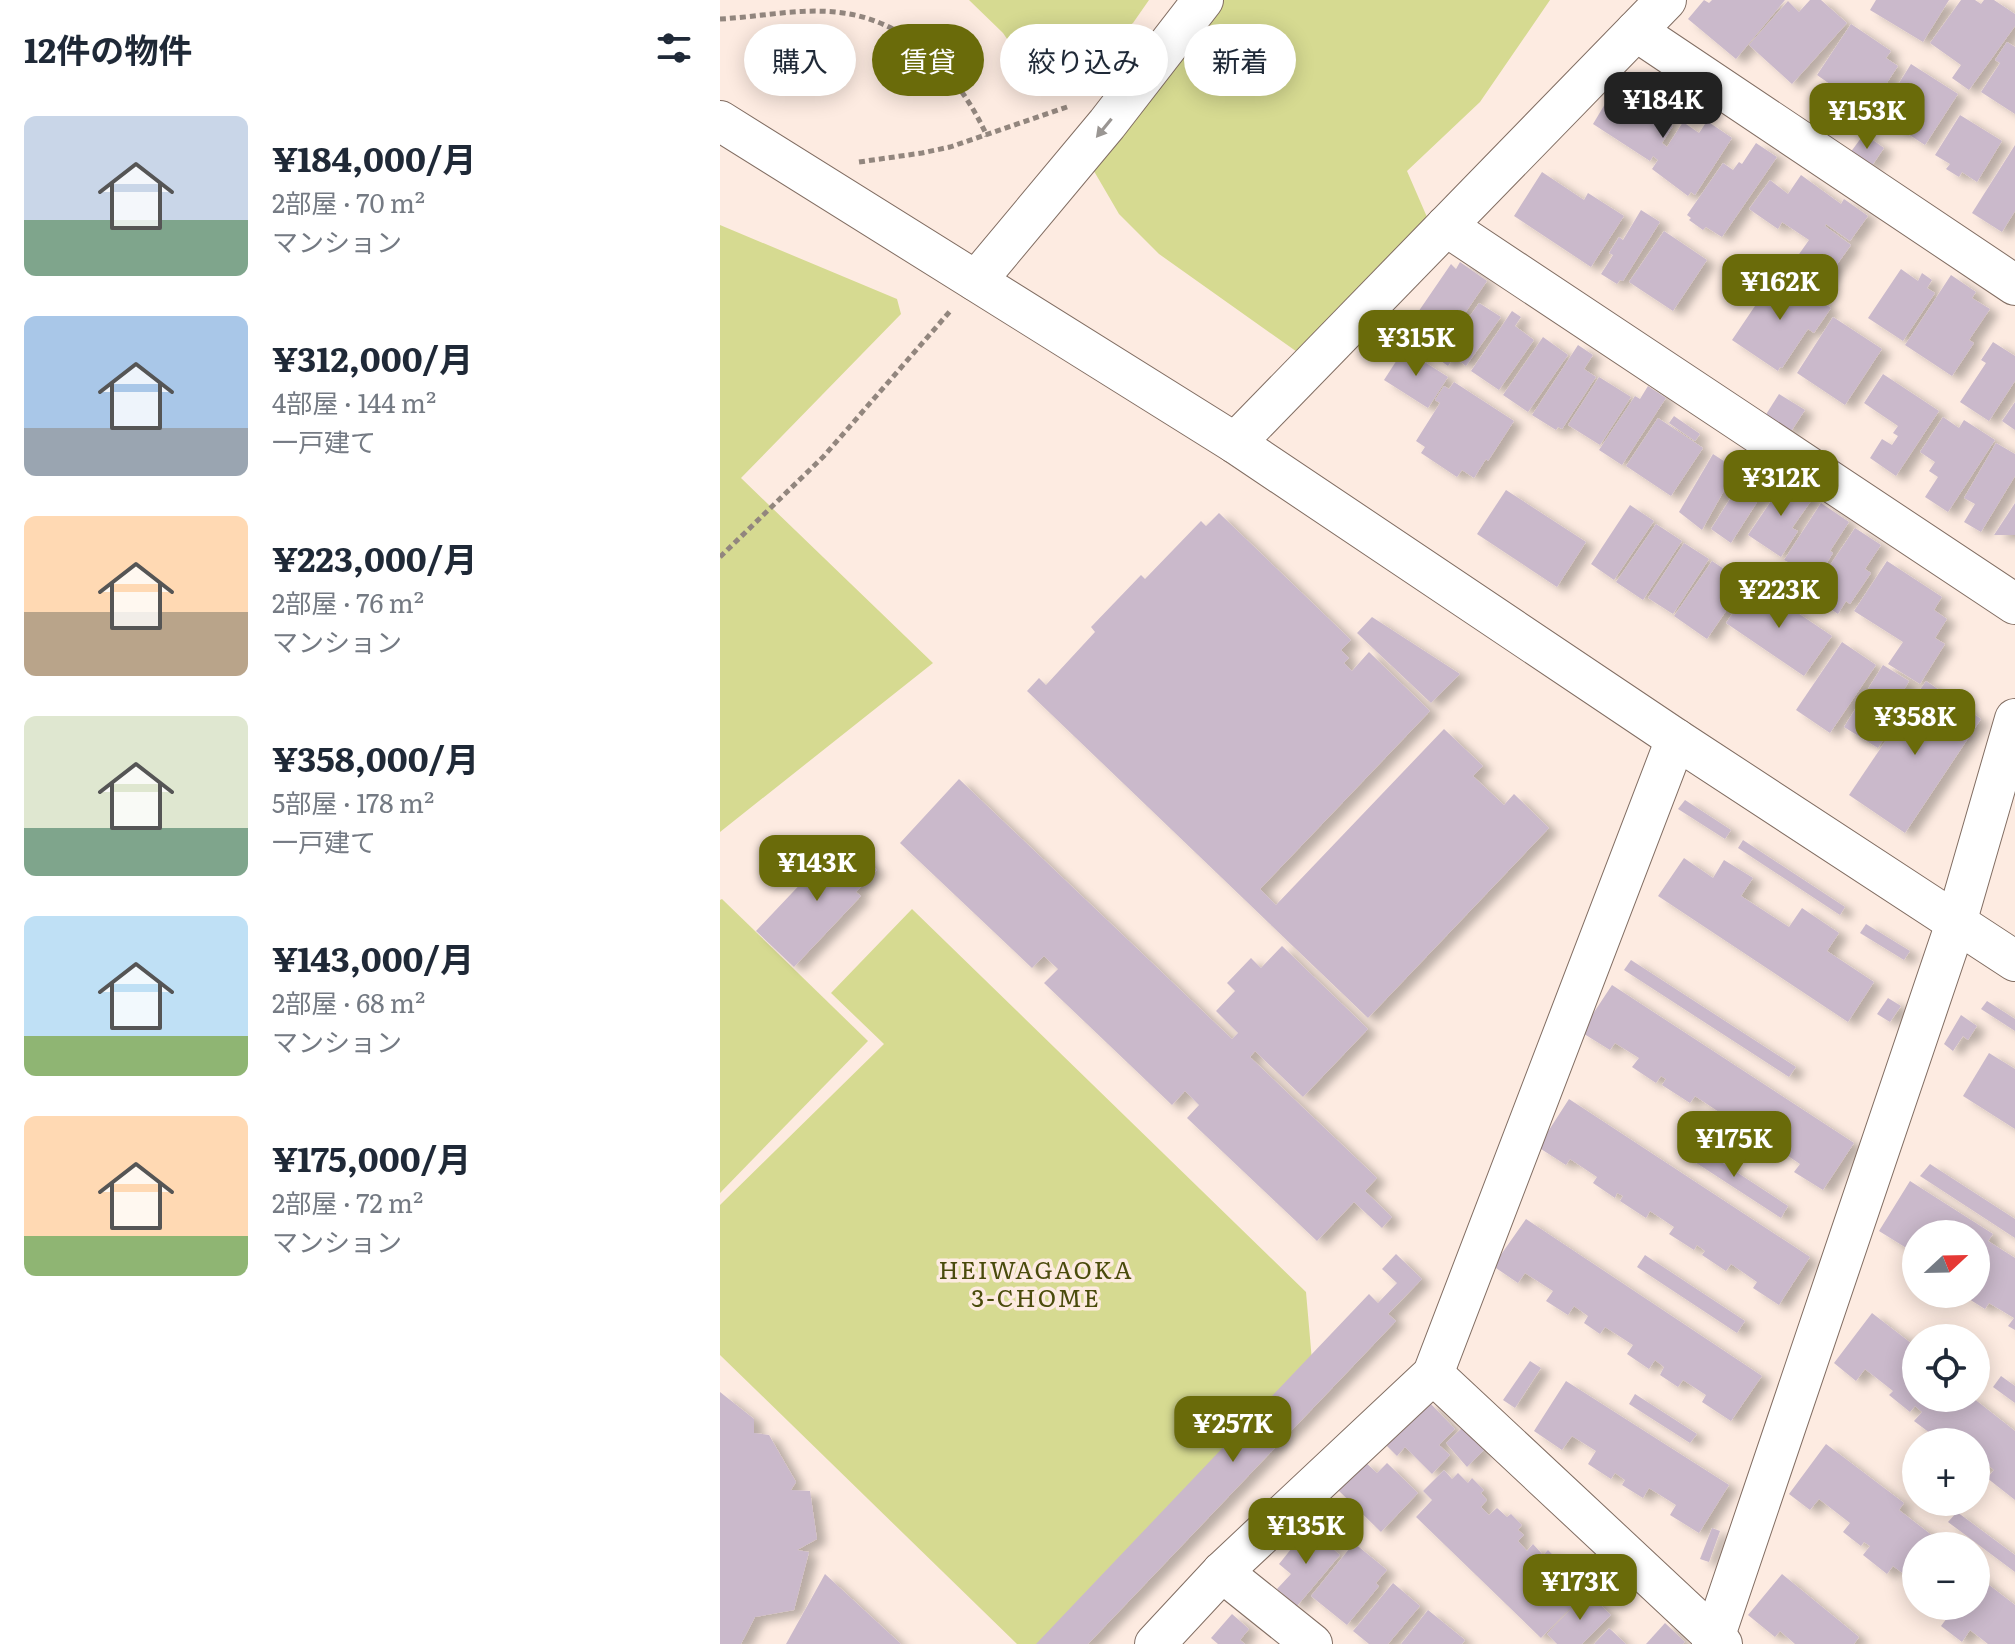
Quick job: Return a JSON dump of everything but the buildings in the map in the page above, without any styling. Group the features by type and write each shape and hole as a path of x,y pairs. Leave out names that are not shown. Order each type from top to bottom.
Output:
{"street":[{"path":"976,281 1107,124 1203,0"},
{"path":"1235,443 1666,0"},
{"path":"1636,31 2015,285"},
{"path":"720,121 1235,443 1676,739 2015,961"},
{"path":"1446,226 2015,604"},
{"path":"1433,1374 1717,1642 1956,923 2015,719"},
{"path":"1155,1644 1222,1572 1433,1374 1676,739"},
{"path":"1222,1572 1312,1644"}],"path":[{"path":"720,19 842,12 896,30 921,46 949,75 975,109 987,136"},
{"path":"854,162 922,153 987,136 1070,106"},
{"path":"720,557 824,456 976,281"}],"green space":[{"path":"969,0 1149,0 1132,24 1000,24 1000,30"},
{"path":"1220,0 1550,0 1480,102 1407,171 1430,224 1300,354 1159,254 1119,214 1091,166 1145,96 1168,96 1168,67 1184,46 1184,96 1296,96 1296,24 1201,24"},
{"path":"720,225 897,299 901,314 741,478 933,663 720,832"},
{"path":"720,900 868,1041 720,1193"},
{"path":"912,909 1306,1292 1312,1361 1040,1644 1017,1644 720,1355 720,1205 884,1044 831,993"}],"district":[{"name":"HEIWAGAOKA 3-CHOME","path":"1036,1282"}]}
